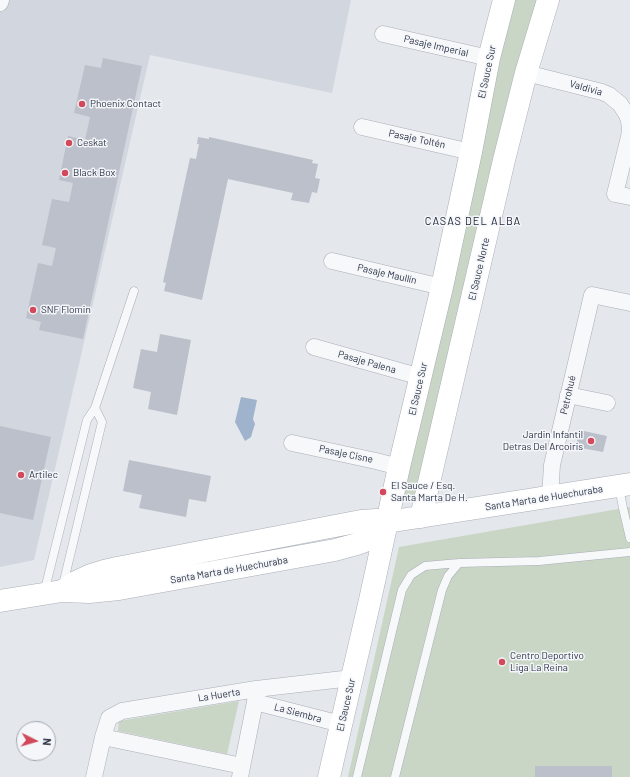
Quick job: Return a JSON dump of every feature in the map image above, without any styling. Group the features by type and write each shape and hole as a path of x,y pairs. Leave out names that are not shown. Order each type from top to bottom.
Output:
{"street":[{"name":"El Sauce Sur","path":"329,777 399,467 442,287 471,152 489,58 504,0"},
{"name":"El Sauce Norte","path":"421,517 504,160 526,73 548,0"},
{"name":"Pasaje Imperial","path":"383,34 489,58"},
{"name":"Valdivia","path":"526,73 602,92 627,107 630,129 623,196"},
{"name":"Pasaje Toltén","path":"362,127 471,152"},
{"path":"471,152 480,159 486,161 492,162 504,160"},
{"name":"Pasaje Maullín","path":"332,261 442,287"},
{"name":"Petrohué","path":"550,496 552,465 592,295 630,303"},
{"name":"Pasaje Palena","path":"314,346 421,377"},
{"path":"568,395 607,403"},
{"name":"Pasaje Cisne","path":"292,443 399,467"},
{"name":"Santa Marta de Huechuraba","path":"0,601 53,592 89,592 119,589 335,550 365,541 372,537 387,522 624,485"},
{"name":"La Huerta","path":"94,777 109,718 122,711 256,696 352,678"},
{"path":"103,737 241,771 256,696"},
{"name":"La Siembra","path":"256,696 341,724"}],"lane":[{"path":"53,592 87,420 95,408 134,291"},
{"path":"53,592 102,422 95,408"},
{"path":"624,485 623,508 630,538"},
{"path":"357,777 402,590 411,575 425,566 458,563 539,561 630,552"},
{"path":"395,777 442,590 448,576 458,563"}],"shaded area":[{"path":"0,0 351,0 332,93 150,55 34,560 0,567"}],"green space":[{"path":"509,0 540,0 422,494 389,500"},
{"name":"Centro Deportivo Liga La Reina","path":"630,507 630,777 348,777 399,547"},
{"path":"239,701 227,754 118,731 119,721"}],"water":[{"path":"241,397 257,400 253,419 255,424 251,437 245,441 235,422"}],"building":[{"path":"103,58 142,66 83,339 39,330 41,322 26,318 38,263 52,266 56,248 42,245 52,199 69,202 73,183 59,180 68,136 85,140 90,117 74,113 85,65 101,68"},
{"path":"198,137 209,139 209,137 313,160 312,163 318,164 315,178 320,179 317,193 312,192 309,203 291,200 293,193 228,179 202,300 164,291 166,283 163,282 190,158 196,159 199,144 197,144"},
{"path":"160,334 191,340 177,415 148,409 151,392 133,388 141,349 157,352"},
{"name":"Artilec","path":"0,426 51,437 33,520 0,513"},
{"name":"Jardin Infantil Detras Del Arcoiris","path":"579,430 607,436 603,452 576,447"},
{"path":"129,460 211,476 206,502 189,499 186,517 139,508 142,495 123,491"},
{"path":"535,766 612,766 612,777 535,777"}],"place":[{"name":"Phoenix Contact","path":"82,104"},
{"name":"Ceskat","path":"69,143"},
{"name":"Black Box","path":"65,173"},
{"name":"SNF Flomin","path":"33,310"},
{"name":"Jardin Infantil Detras Del Arcoiris","path":"591,441"},
{"name":"Artilec","path":"21,475"},
{"name":"El Sauce / Esq. Santa Marta De H.","path":"383,492"},
{"name":"Centro Deportivo Liga La Reina","path":"502,662"}],"district":[{"name":"CASAS DEL ALBA","path":"473,221"}]}
